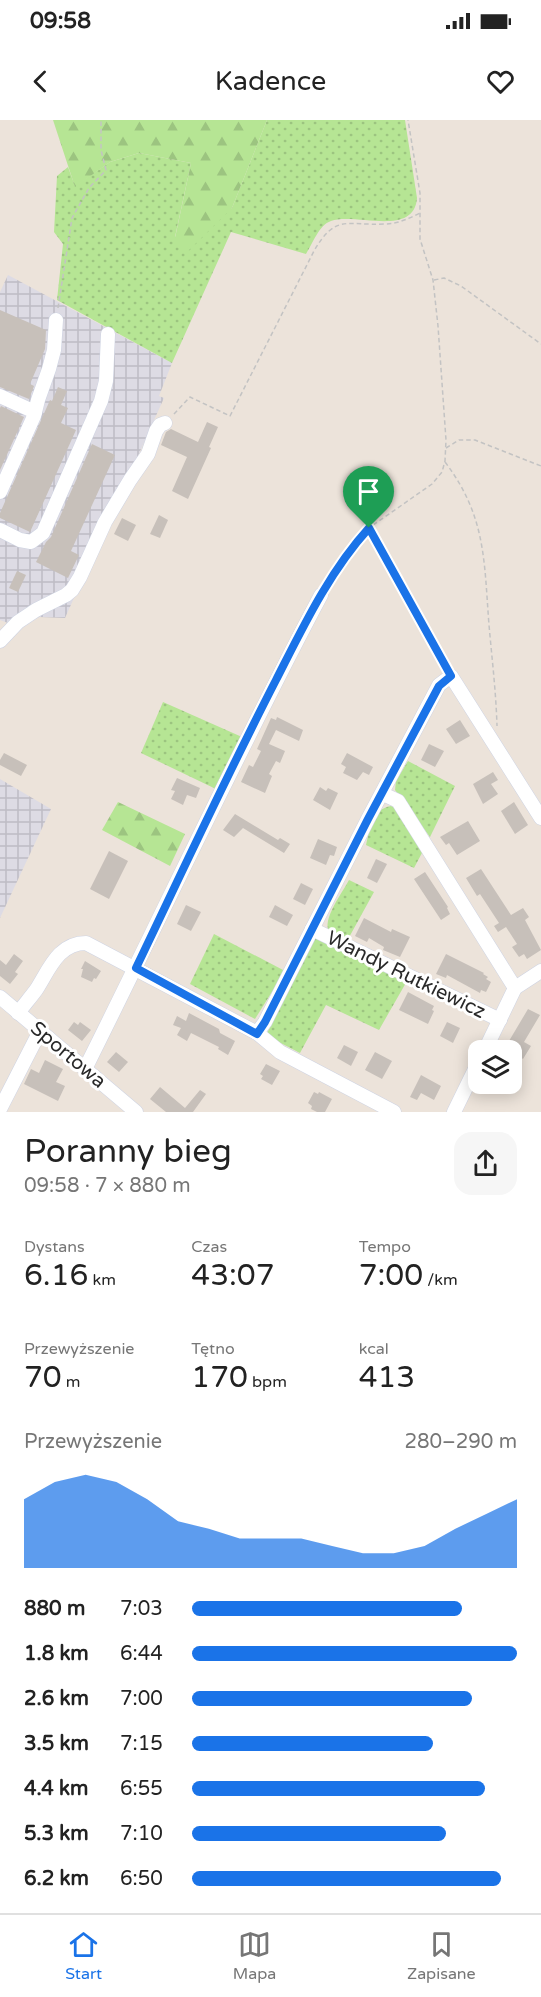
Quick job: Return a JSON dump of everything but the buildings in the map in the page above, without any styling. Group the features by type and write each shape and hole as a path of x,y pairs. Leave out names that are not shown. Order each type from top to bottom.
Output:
{"street":[{"path":"0,492 35,412 54,350 56,320"},
{"path":"0,530 20,540 31,542 43,533 101,401 106,381 108,334"},
{"path":"1,398 35,412"},
{"path":"0,641 18,622 72,590 105,522 148,454 156,431 160,425 165,423"},
{"path":"85,1069 248,735 321,595"},
{"path":"257,1034 439,686 451,676 541,818"},
{"path":"382,794 398,801 515,988"},
{"name":"Wandy Rutkiewicz","path":"312,930 500,1020"},
{"path":"18,1013 58,956 69,946 86,943 257,1034 280,1052 394,1112"},
{"path":"490,1040 515,988 541,971"},
{"name":"Sportowa","path":"0,997 136,1112"},
{"path":"0,1108 40,1031"},
{"path":"454,1112 468,1083"}],"path":[{"path":"56,320 72,218 89,188 106,170 101,150 101,120"},
{"path":"321,595 350,548 369,528 432,484 442,472 445,461 446,448 433,280 420,239 420,193 408,120"},
{"path":"165,423 190,397 230,416 314,251 329,229 347,223 401,222 420,212"},
{"path":"433,280 444,278 461,286 541,344"},
{"path":"446,448 459,440 475,440 541,466"},
{"path":"445,461 468,499 476,518 482,543 497,728"},
{"path":"369,528 451,676"}],"shaded area":[{"path":"8,275 172,363 159,396 164,398 65,618 39,617 13,625 0,620 0,292"},
{"path":"0,779 51,809 0,918"}],"green space":[{"path":"53,120 267,120 232,208 187,252 175,238 191,163 139,153 110,162 75,187"},
{"path":"267,120 405,120 417,198 413,210 406,217 395,220 341,219 331,221 320,230 306,254 231,232 172,363 57,300 63,244 54,232 57,176 68,167 75,186 110,162 139,153 191,163 175,237 232,208"},
{"path":"163,702 242,737 218,790 141,753"},
{"path":"408,761 455,786 430,837 395,790 396,781"},
{"path":"118,802 185,834 170,866 102,830"},
{"path":"391,806 398,809 423,851 414,868 366,845 376,815"},
{"path":"349,880 374,892 347,941 330,932 328,921"},
{"path":"214,934 285,971 255,1019 190,984"},
{"path":"316,937 407,981 379,1030 326,1005 300,1053 273,1039 267,1033"}],"route":[{"path":"369,528 451,676 439,686 257,1034 136,968 288,657 321,595 350,548 369,528"}]}
